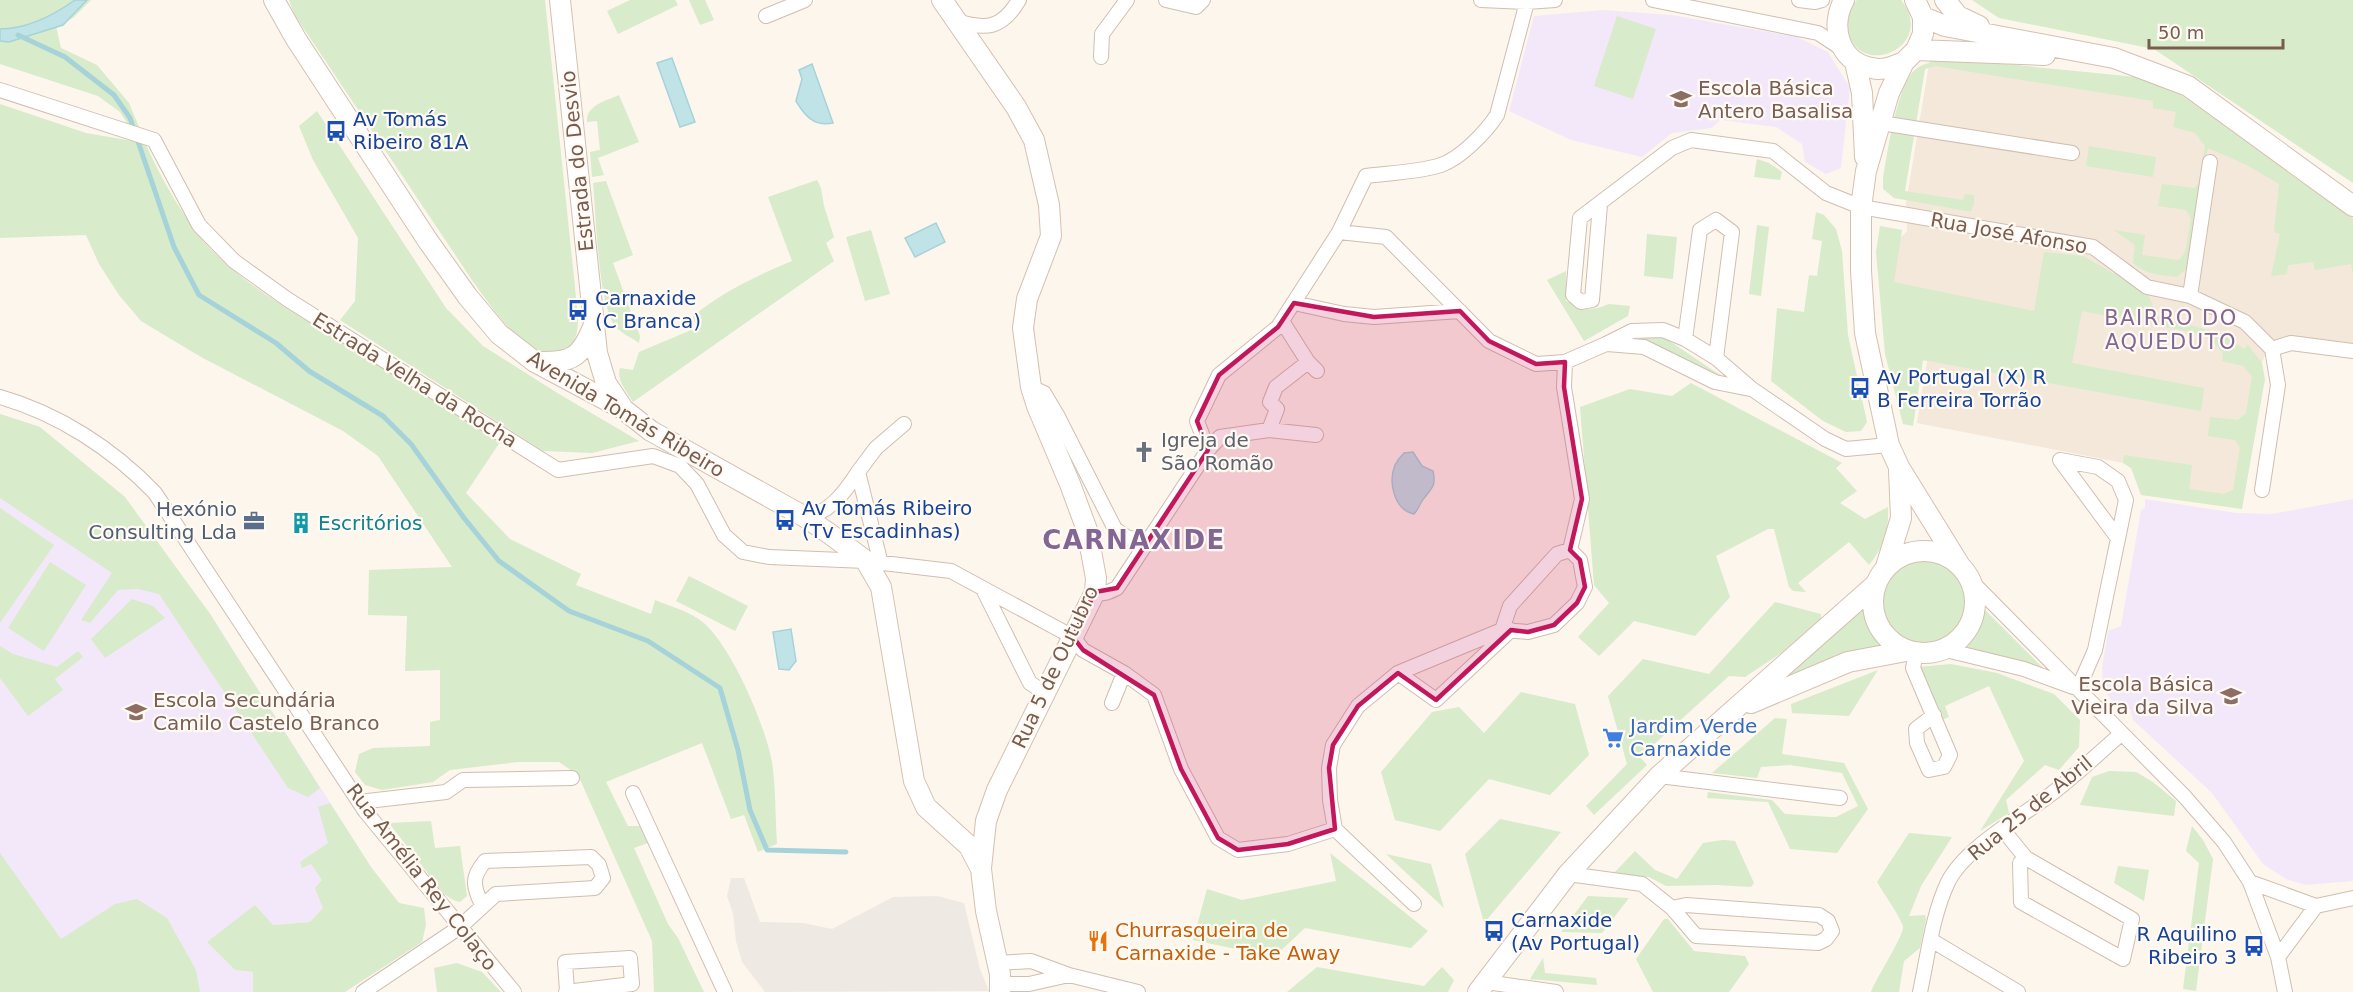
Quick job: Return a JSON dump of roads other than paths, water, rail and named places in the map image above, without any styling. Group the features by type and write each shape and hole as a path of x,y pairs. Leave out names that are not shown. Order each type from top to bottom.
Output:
{"street":[{"name":"Avenida Tomás Ribeiro","path":"274,0 296,39 396,192 468,297 499,334 535,362 623,409 651,431 805,517 873,562 881,587 914,781 926,807 969,846 981,869 986,911 998,963 1000,988"},
{"name":"Estrada do Desvio","path":"560,0 597,354 606,383 623,409"},
{"path":"766,16 805,0"},
{"name":"Rua 5 de Outubro","path":"942,0 1035,140 1049,205 1051,236 1027,299 1023,328 1031,387 1087,530 1096,578 1095,592 997,790 984,832 981,869"},
{"path":"955,20 978,27 996,24 1009,14 1019,0"},
{"path":"1101,57 1102,34 1127,0"},
{"path":"1166,0 1196,7 1203,0"},
{"path":"1481,0 1555,0"},
{"path":"1653,0 1818,33 1849,56 1871,68 1888,69 1910,56 2114,58"},
{"path":"1799,0 1815,2 1822,0"},
{"path":"1844,0 1837,17 1837,34 1849,56 1862,93 1866,171"},
{"path":"1945,0 1958,16 1997,36"},
{"path":"1208,450 1197,421 1220,375 1278,327 1339,232 1366,176 1440,166 1452,160 1488,128 1497,115 1536,1"},
{"path":"1918,4 1945,26 2114,58 2188,86 2353,206"},
{"path":"1918,4 1923,34 1889,93 1866,171 1861,207 1861,271 1865,333 1889,445 1899,467 1971,581 2185,797 2224,842 2250,882 2278,957 2285,992"},
{"name":"Estrada Velha da Rocha","path":"0,90 154,140 199,225 234,261 287,299 558,470 653,456 680,466 697,483 724,536 742,552 769,557 873,562 951,571 1073,637 1083,650 1124,673 1154,695 1181,769 1218,838 1238,850 1288,844 1335,829"},
{"path":"1881,123 2072,153"},
{"name":"Rua José Afonso","path":"1600,204 1592,300 1581,302 1573,295 1580,219 1672,148 1691,140 1773,151 1826,193 1861,207 2093,247 2147,287 2190,296 2245,322 2272,349"},
{"path":"2190,296 2211,162"},
{"path":"1686,339 1700,230 1716,220 1732,232 1716,358"},
{"path":"1339,232 1386,237 1489,341 1536,364 1565,362 1632,330 1663,330 1686,339 1716,358 1752,389 1825,439 1846,449 1889,445"},
{"path":"1294,303 1344,314 1374,317 1460,311"},
{"path":"1269,430 1277,409 1270,402 1276,387 1312,366 1282,321"},
{"name":"Estrada do Desvio","path":"535,362 562,363 585,348 595,322"},
{"path":"2262,490 2278,385 2272,349 2291,343 2353,351"},
{"path":"1606,344 1644,347 1715,382 1752,389"},
{"path":"1565,362 1564,387 1582,499 1570,550"},
{"path":"1031,387 1044,393 1057,415 1114,529 1128,538 1149,539"},
{"name":"Rua Amélia Rey Colaço","path":"0,397 51,416 80,433 115,456 155,493 359,802 514,992"},
{"path":"805,517 818,515 844,492 876,448 904,424"},
{"path":"1095,592 1100,594 1116,588 1208,450 1220,437 1269,430 1316,435"},
{"path":"2078,689 2095,650 2126,501 2118,481 2098,467 2060,460 2117,537"},
{"path":"1482,987 1568,874 1659,776 1875,584 1886,567 1901,518 1899,467"},
{"path":"858,472 873,562"},
{"path":"1398,673 1436,700 1507,630 1510,606 1557,554 1570,550"},
{"path":"1414,904 1335,829 1329,779 1333,745 1358,706 1398,673 1507,630 1528,632 1554,625 1577,603 1585,587 1581,560 1570,550"},
{"path":"1886,567 1902,555 1922,550 1942,554 1959,564"},
{"path":"1946,650 1962,638 1973,621 1976,600 1971,581"},
{"path":"1875,584 1872,604 1877,624 1889,641 1911,652"},
{"path":"983,589 1030,683 1044,692"},
{"path":"1737,709 1848,662 1911,652 1926,654 1946,650 2024,669 2078,689"},
{"path":"1911,652 1913,668 1934,715"},
{"path":"1112,703 1124,673"},
{"name":"Rua 25 de Abril","path":"1920,992 1936,912 1949,879 1978,845 2003,830 2055,790 2121,734"},
{"path":"1659,776 1840,798"},
{"path":"359,802 446,792 463,780 572,778"},
{"path":"633,793 725,992"},
{"path":"938,819 949,824 968,824 990,810"},
{"path":"2003,830 2026,858 2132,919 2123,959 2021,902 2020,863 2026,858"},
{"path":"363,992 460,927 496,894 595,888 603,878 599,865 591,857 485,861 476,871 474,888 482,905"},
{"path":"1568,874 1642,884 1672,908 1696,936 1818,943 1826,939 1832,931 1828,921 1819,915 1686,905 1672,908"},
{"path":"2250,882 2316,906 2353,898"},
{"path":"2278,957 2316,906"},
{"path":"1931,940 2019,992"},
{"path":"630,958 632,984 566,991 565,962 630,958"},
{"path":"998,963 1031,961 1069,975 1138,992"},
{"path":"1000,988 1069,975"},
{"path":"1482,987 1556,992"}],"water":[{"path":"75,0 87,0 63,25 9,42 0,41 0,29 20,27 39,20"},
{"path":"672,58 695,122 680,127 657,63"},
{"path":"812,64 833,123 815,122 796,101 802,79 799,70"},
{"path":"936,223 945,242 915,257 905,238"},
{"path":"1413,452 1422,466 1433,471 1434,480 1432,488 1414,514 1407,511 1397,501 1392,479 1399,459 1404,453"},
{"path":"791,629 796,661 789,670 779,669 773,632"}],"waterway":[{"path":"18,35 65,57 114,95 130,118 174,247 199,295 276,343 309,371 383,416 411,444 464,518 499,561 569,611 648,641 720,688 738,750 750,810 767,850 846,852"}],"place":[{"name":"Escola Básica Antero Basalisa","path":"1681,99"},
{"name":"Av Tomás Ribeiro 81A","path":"336,131"},
{"name":"Carnaxide (C Branca)","path":"578,310"},
{"name":"Av Portugal (X) R B Ferreira Torrão","path":"1860,388"},
{"name":"Igreja de São Romão","path":"1144,452"},
{"name":"Av Tomás Ribeiro (Tv Escadinhas)","path":"785,520"},
{"name":"Hexónio Consulting Lda","path":"254,521"},
{"name":"Escritórios","path":"301,523"},
{"name":"Escola Básica Vieira da Silva","path":"2231,696"},
{"name":"Escola Secundária Camilo Castelo Branco","path":"136,712"},
{"name":"Jardim Verde Carnaxide","path":"1613,738"},
{"name":"Carnaxide (Av Portugal)","path":"1494,931"},
{"name":"Churrasqueira de Carnaxide - Take Away","path":"1098,941"},
{"name":"R Aquilino Ribeiro 3","path":"2254,946"}],"district":[{"name":"BAIRRO DO AQUEDUTO","path":"2171,330"},
{"name":"CARNAXIDE","path":"1134,540"}]}
